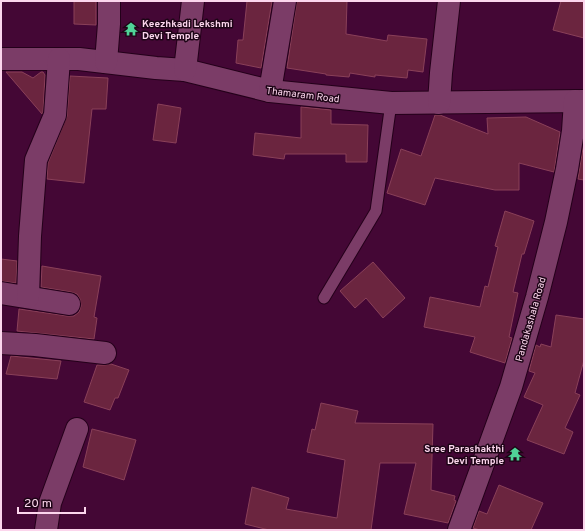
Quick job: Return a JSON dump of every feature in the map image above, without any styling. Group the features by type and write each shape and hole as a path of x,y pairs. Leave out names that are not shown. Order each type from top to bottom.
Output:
{"street":[{"path":"106,62 109,1"},
{"path":"185,70 193,1"},
{"path":"270,91 285,1"},
{"path":"439,103 441,66 449,1"},
{"name":"Thamaram Road","path":"1,59 79,59 185,70 270,91 391,103 580,101"},
{"path":"28,297 30,236 36,160 55,115 58,59"},
{"name":"Pandakashala Road","path":"459,530 484,458 511,388 537,297 556,222 580,101"},
{"path":"1,293 69,304"},
{"path":"1,342 105,354"},
{"path":"46,530 50,503 77,429"}],"lane":[{"path":"324,298 376,212 391,103"}],"building":[{"path":"74,1 96,1 96,25 74,24"},
{"path":"247,1 272,1 261,68 236,63 238,40 243,40"},
{"path":"297,1 347,1 346,34 387,41 388,35 427,39 423,72 408,70 407,78 375,75 375,77 350,73 349,77 326,75 287,68"},
{"path":"561,1 584,1 584,38 553,30"},
{"path":"6,72 22,72 33,78 43,72 45,75 42,114"},
{"path":"70,76 108,78 106,109 92,109 84,183 47,179 48,163 67,116"},
{"path":"158,104 181,108 176,143 153,140"},
{"path":"301,107 331,110 331,124 368,125 367,162 346,162 346,154 285,154 284,159 253,155 255,133 301,138"},
{"path":"435,115 440,115 488,134 487,118 526,117 560,132 554,172 519,163 519,190 495,190 435,178 425,205 387,193 401,149 421,156"},
{"path":"584,142 584,180 578,179"},
{"path":"505,211 534,221 524,254 522,254 513,292 518,293 509,337 512,338 505,363 470,352 475,337 424,327 430,297 480,307 485,286 488,287 498,247 495,246"},
{"path":"1,259 17,261 16,283 1,281"},
{"path":"373,262 405,298 383,318 366,298 355,308 340,291"},
{"path":"42,266 101,276 94,317 97,318 94,339 17,331 19,309 67,316 74,316 79,312 81,306 80,299 77,294 41,287"},
{"path":"556,315 584,319 584,360 575,393 580,395 565,428 573,432 564,454 527,440 543,405 524,397 535,373 529,371 536,345 540,347 541,344 551,347"},
{"path":"11,356 61,361 57,379 6,374"},
{"path":"111,364 129,370 118,398 115,398 110,410 84,402 97,365"},
{"path":"321,403 358,411 355,423 433,424 431,490 455,496 454,500 456,501 448,523 404,514 416,463 380,463 371,530 269,530 245,524 252,487 289,498 286,509 337,518 345,460 307,452 312,429 315,430"},
{"path":"92,429 136,440 124,480 83,467"},
{"path":"499,485 543,503 531,530 480,530 473,528 479,511 487,514"}],"place":[{"name":"Keezhkadi Lekshmi Devi Temple","path":"131,29"},
{"name":"Sree Parashakthi Devi Temple","path":"515,454"}]}
